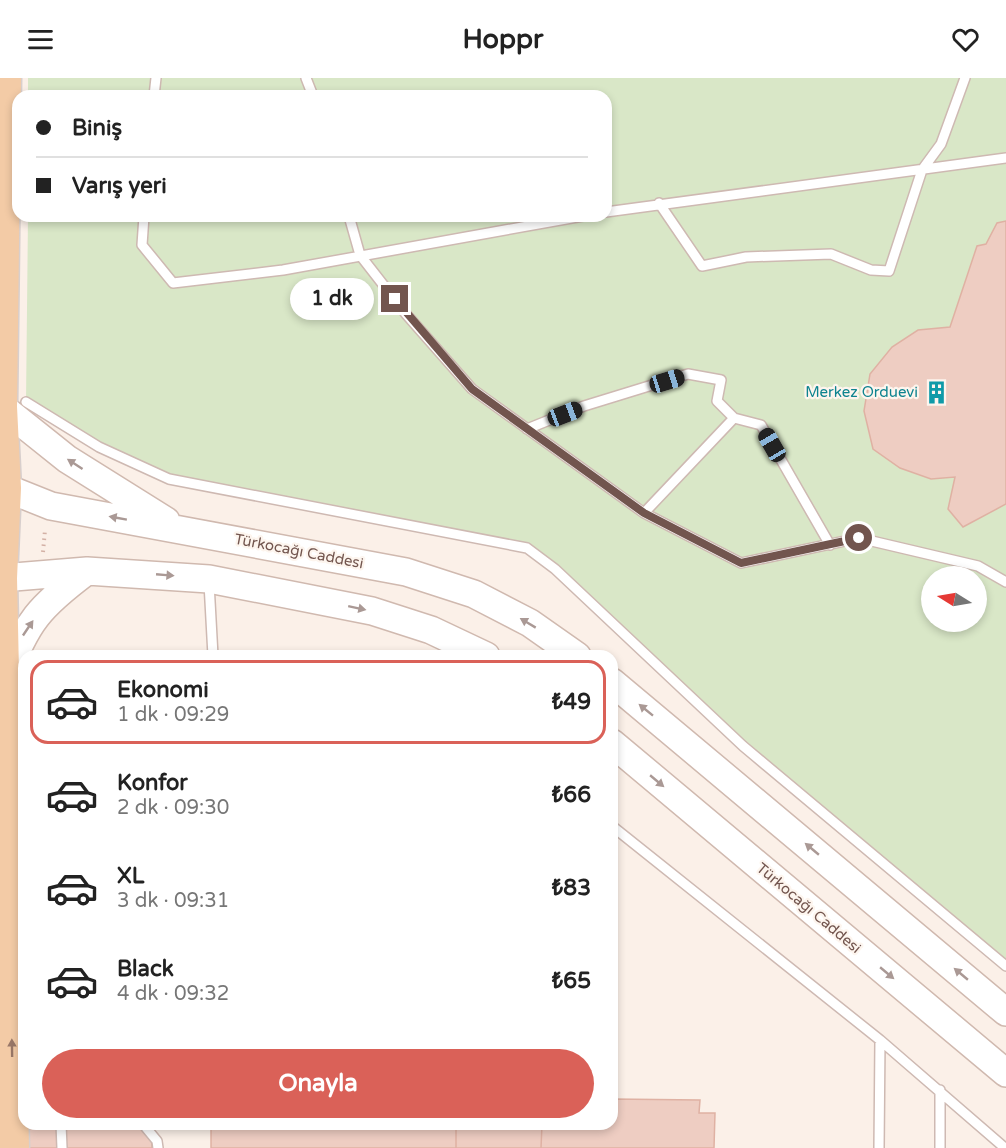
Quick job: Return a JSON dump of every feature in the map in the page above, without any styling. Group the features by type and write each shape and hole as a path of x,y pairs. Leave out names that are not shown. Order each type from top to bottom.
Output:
{"main road":[{"path":"6,78 14,404 3,488 1,578 4,681 13,835 14,1148"},
{"path":"14,404 67,459 177,528"},
{"name":"Türkocağı Caddesi","path":"3,488 51,506 406,572 474,594 530,623 568,650"},
{"path":"1,578 87,571 209,579 372,611 431,630 473,650"},
{"path":"4,681 19,641 34,618 51,597 87,571"},
{"path":"618,687 1006,1012"},
{"name":"Türkocağı Caddesi","path":"618,748 1006,1073"}],"lane":[{"path":"659,203 702,266 746,256 831,254 871,270 889,271 922,170 940,144 965,78"},
{"path":"612,211 1006,158"},
{"path":"144,222 142,245 173,283 283,270 549,222"},
{"path":"351,222 360,255 406,314 472,389 644,513 741,563 859,538 978,566 1006,582"},
{"path":"527,429 584,406 687,374 721,380 717,401 734,418 761,425 830,545"},
{"path":"14,404 169,479 527,548 555,569 743,746 1006,966"},
{"path":"644,513 734,418"},
{"path":"209,579 213,650"},
{"path":"618,831 879,1040 1005,1148"},
{"path":"879,1040 879,1148"},
{"path":"939,1090 940,1148"},
{"path":"61,1130 62,1148"},
{"path":"148,1130 157,1141 158,1148"}],"path":[{"path":"43,553 46,519"}],"green space":[{"path":"28,78 1006,78 1006,966 743,746 527,548 169,479 98,447 26,402 28,222 612,222 612,90 28,90"}],"building":[{"name":"Merkez Orduevi","path":"1006,221 1006,504 963,527 948,509 955,477 931,479 900,468 873,449 864,411 870,374 892,347 918,330 950,327 977,246 986,244 997,223"},
{"path":"11,677 18,677 18,854"},
{"path":"618,1099 700,1100 699,1113 715,1113 714,1148 541,1148 542,1130 618,1130"},
{"path":"28,1130 151,1130 152,1148 29,1148"},
{"path":"211,1130 456,1130 456,1148 211,1148"},
{"path":"456,1130 542,1130 541,1148 456,1148"}],"place":[{"name":"Merkez Orduevi","path":"936,392"}],"route":[{"path":"395,299 472,389 644,513 741,563 859,538"}]}
